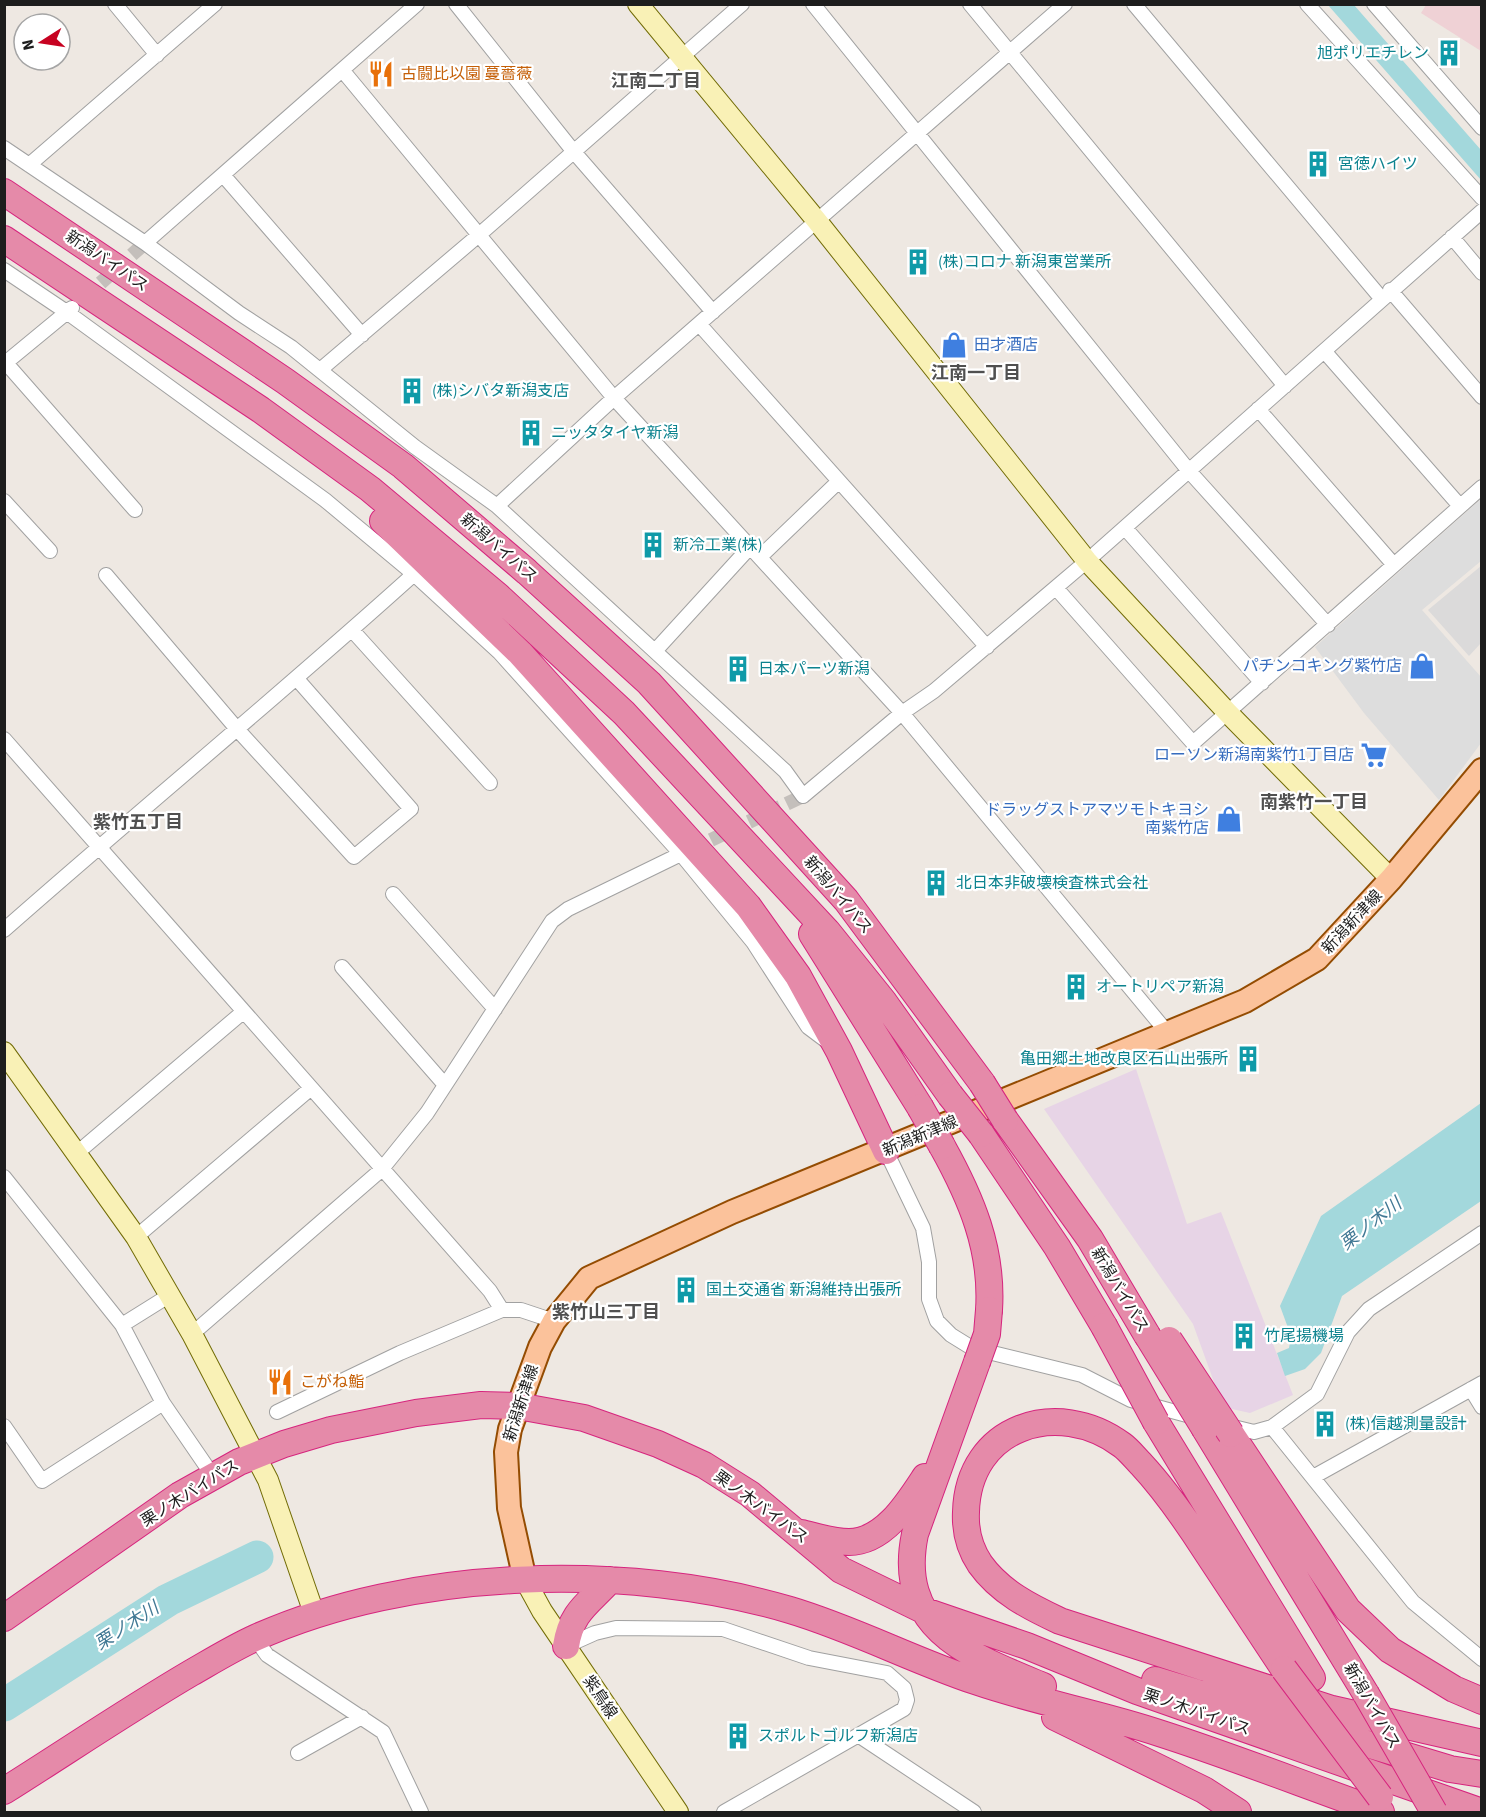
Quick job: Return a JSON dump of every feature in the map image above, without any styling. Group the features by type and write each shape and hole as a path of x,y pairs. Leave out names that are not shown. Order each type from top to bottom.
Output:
{"highway":[{"name":"新潟バイパス","path":"4,192 285,381 403,466 544,587 649,683 846,900 982,1083 1005,1120 1158,1338 1205,1430 1366,1694 1391,1796"},
{"name":"新潟バイパス","path":"4,239 261,410 370,489 498,596 624,713 834,940 884,1002 950,1095 981,1134 1057,1247 1104,1326 1156,1422 1312,1678 1362,1766 1391,1796 1434,1812"},
{"path":"261,410 439,573 520,653 681,828 748,906 798,976 839,1051 886,1151"},
{"path":"777,878 942,1146 962,1183 986,1249 991,1280 987,1334 915,1534 909,1560 916,1594 925,1611 944,1636 971,1656 1158,1732"},
{"path":"1158,1338 1231,1434 1348,1610 1390,1650 1454,1689 1482,1701"},
{"name":"栗ノ木バイパス","path":"4,1618 180,1495 213,1476 284,1443 331,1430 416,1413 481,1405 518,1406 584,1418 658,1444 722,1477 799,1533 841,1570 925,1611 1027,1647 1391,1796"},
{"path":"1442,1812 1391,1796 1284,1669 1170,1496 1122,1445 1085,1426 1066,1422 1044,1422 1021,1428 1002,1437 984,1457 972,1479 966,1502 966,1523 970,1545 980,1564 996,1583 1019,1601 1060,1621 1332,1709 1482,1743"},
{"path":"799,1533 850,1542 867,1539 882,1530 911,1499 946,1444"},
{"name":"栗ノ木バイパス","path":"4,1791 157,1693 255,1638 315,1616 385,1595 525,1580 610,1580 704,1590 788,1609 857,1632 974,1681 1391,1796"},
{"path":"566,1646 569,1628 577,1612 610,1580"},
{"path":"1027,1647 1129,1672 1450,1769 1482,1774"},
{"path":"974,1681 1077,1726 1204,1790 1238,1812"},
{"path":"1391,1796 1482,1812"}],"main road":[{"name":"新潟新津線","path":"525,1580 509,1508 506,1452 518,1406 540,1347 554,1321 589,1278 732,1212 886,1151 1166,1031 1245,1001 1317,959 1391,879 1482,770"}],"street":[{"path":"115,4 157,55"},
{"path":"193,4 202,16"},
{"path":"29,165 215,4"},
{"path":"145,243 417,4"},
{"path":"456,4 574,152 713,312"},
{"path":"638,4 817,220 1087,561 1228,713 1391,879"},
{"path":"320,370 480,234 742,4"},
{"path":"813,4 1189,471 1328,625"},
{"path":"970,4 1285,386"},
{"path":"497,506 614,398 1012,53 1065,4"},
{"path":"1134,4 1385,294 1482,398"},
{"path":"1307,4 1482,198"},
{"path":"1374,4 1482,128"},
{"path":"343,71 614,398 902,713 1166,1031"},
{"path":"4,148 145,243 320,370 415,447 497,506 785,771 803,796 1056,588 1325,352 1385,294 1482,211"},
{"path":"223,175 362,335"},
{"path":"1452,237 1482,273"},
{"path":"4,270 70,310 325,500 414,574 499,652 684,853 753,942 808,1027 839,1051"},
{"path":"70,310 5,363 135,510"},
{"path":"699,324 987,646"},
{"path":"1325,352 1460,506"},
{"path":"1258,409 1394,565"},
{"path":"656,651 755,552 839,481"},
{"path":"1056,588 1193,744 1482,487"},
{"path":"4,501 50,551"},
{"path":"1125,528 1262,682"},
{"path":"4,930 99,846 297,679 414,574"},
{"path":"106,575 237,729 354,857 411,809 297,679"},
{"path":"352,630 490,783"},
{"path":"4,739 381,1170 490,1291 502,1310"},
{"path":"192,1334 381,1170 427,1113 552,921 568,909 684,853"},
{"path":"393,894 495,1009"},
{"path":"342,967 445,1085"},
{"path":"77,1153 243,1012"},
{"path":"4,1052 135,1237 171,1295 268,1480 315,1616"},
{"path":"135,1237 310,1089"},
{"path":"886,1151 923,1228 929,1262 929,1299 937,1321 951,1335 972,1348 1082,1375 1131,1401 1254,1432 1272,1426 1317,1394 1348,1332 1369,1309 1482,1233"},
{"path":"4,1177 122,1325 163,1403 213,1476"},
{"path":"122,1325 171,1295"},
{"path":"277,1412 400,1353 502,1310 521,1310 554,1321"},
{"path":"1313,1477 1476,1386 1482,1407"},
{"path":"4,1426 42,1481 163,1403"},
{"path":"1272,1426 1413,1602 1482,1659"},
{"name":"紫鳥線","path":"525,1580 566,1646 678,1812"},
{"path":"566,1646 595,1633 616,1628 723,1629 809,1658 886,1673 904,1688 907,1700 904,1709 724,1812"},
{"path":"255,1638 267,1655 383,1732 421,1812"},
{"path":"298,1753 362,1717"},
{"path":"858,1735 974,1812"}],"shaded area":[{"path":"1426,5 1481,5 1481,51 1421,13"},
{"path":"1481,499 1481,561 1422,610 1481,677 1481,743 1439,800 1364,713 1315,647"},
{"path":"1481,566 1481,643 1469,656 1428,610"},
{"path":"1136,1069 1187,1224 1221,1212 1293,1395 1250,1413 1223,1407 1193,1324 1044,1109"}],"water":[{"path":"1328,5 1354,5 1481,150 1481,180"},
{"path":"1481,1103 1481,1201 1342,1296 1321,1353 1305,1369 1285,1376 1277,1353 1289,1348 1291,1336 1280,1306 1321,1216"}],"waterway":[{"name":"栗ノ木川","path":"4,1705 168,1600 257,1557"}],"tunnel":[{"path":"85,297 145,243"},
{"path":"692,849 803,796"}],"place":[{"name":"旭ポリエチレン","path":"1449,53"},
{"name":"古闘比以園 蔓薔薇","path":"381,74"},
{"name":"宮徳ハイツ","path":"1318,164"},
{"name":"(株)コロナ 新潟東営業所","path":"918,262"},
{"name":"田才酒店","path":"954,345"},
{"name":"(株)シバタ新潟支店","path":"412,391"},
{"name":"ニッタタイヤ新潟","path":"531,433"},
{"name":"新冷工業(株)","path":"653,545"},
{"name":"パチンコキング紫竹店","path":"1422,666"},
{"name":"日本パーツ新潟","path":"738,669"},
{"name":"ローソン新潟南紫竹1丁目店","path":"1374,755"},
{"name":"ドラッグストアマツモトキヨシ 南紫竹店","path":"1229,819"},
{"name":"北日本非破壊検査株式会社","path":"936,883"},
{"name":"オートリペア新潟","path":"1076,987"},
{"name":"亀田郷土地改良区石山出張所","path":"1248,1059"},
{"name":"国土交通省 新潟維持出張所","path":"686,1290"},
{"name":"竹尾揚機場","path":"1244,1336"},
{"name":"こがね鮨","path":"280,1382"},
{"name":"(株)信越測量設計","path":"1325,1424"},
{"name":"スポルトゴルフ新潟店","path":"738,1736"}],"district":[{"name":"江南二丁目","path":"656,81"},
{"name":"江南一丁目","path":"976,373"},
{"name":"南紫竹一丁目","path":"1314,802"},
{"name":"紫竹五丁目","path":"138,822"},
{"name":"紫竹山三丁目","path":"606,1312"}]}
